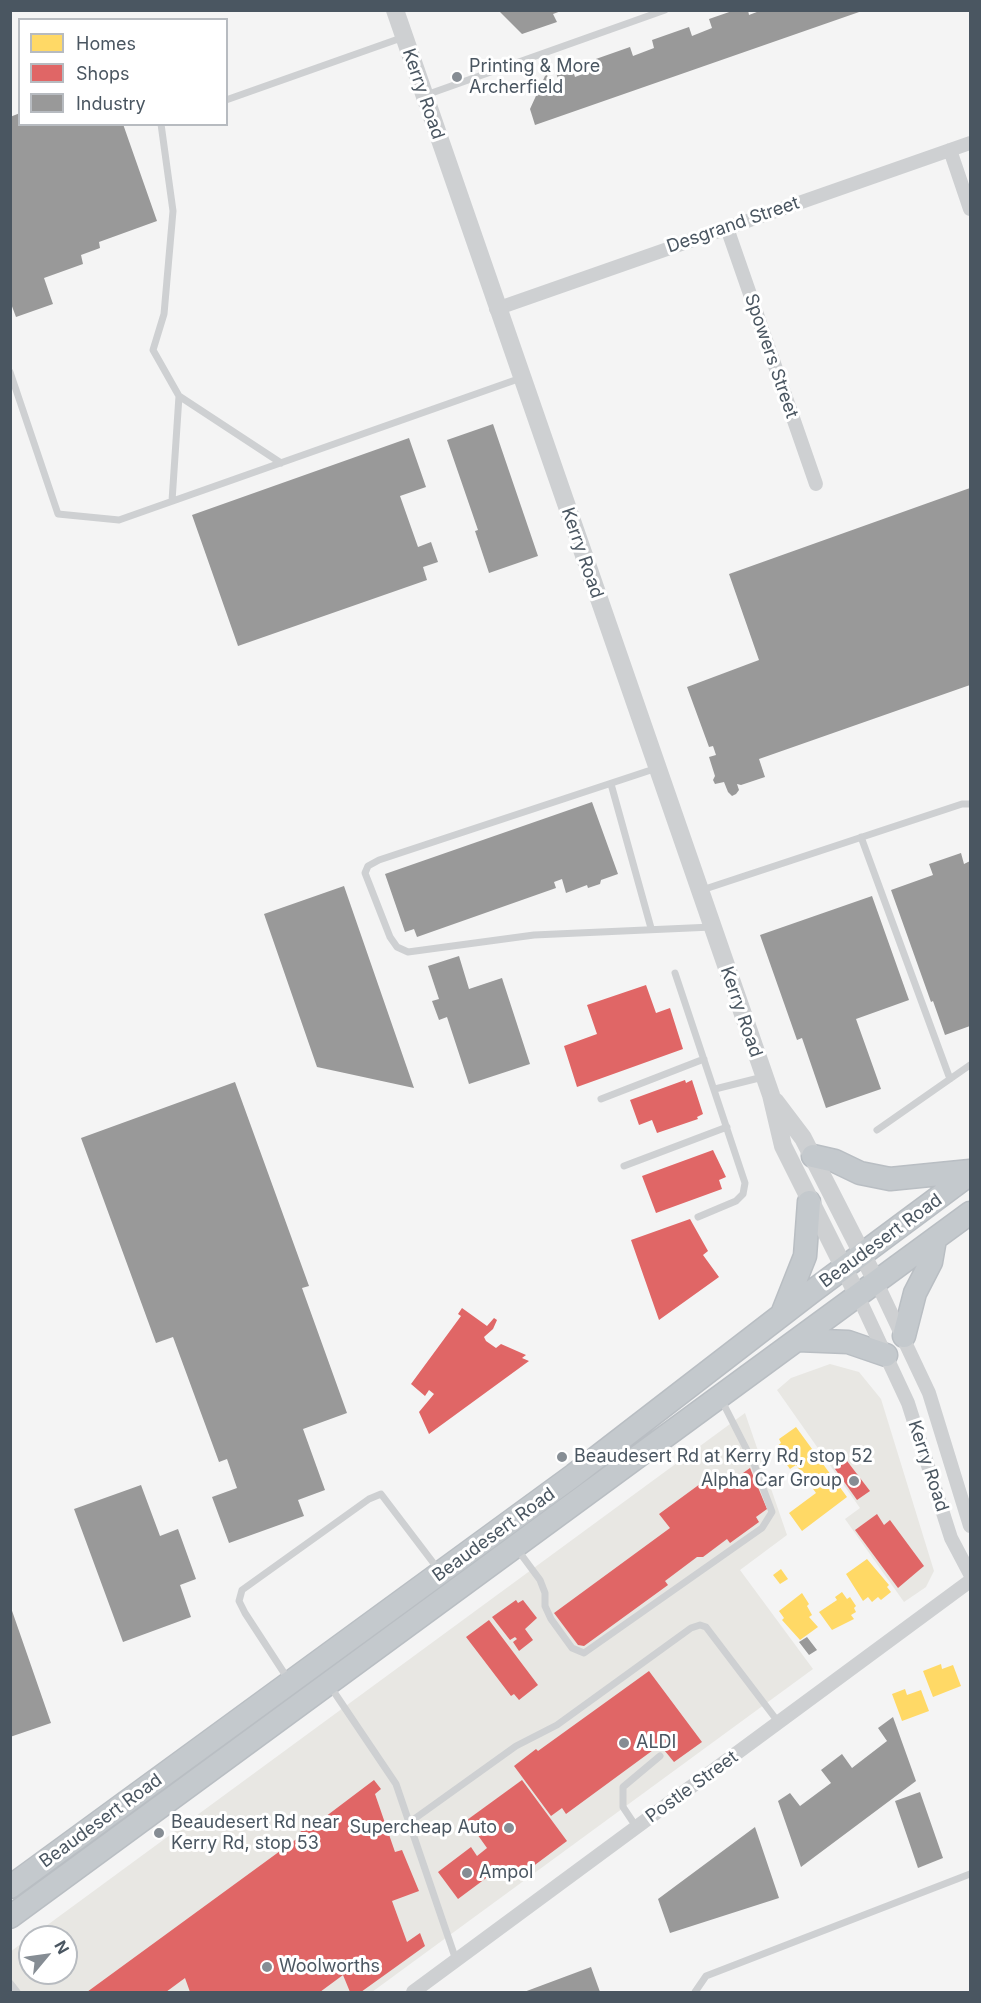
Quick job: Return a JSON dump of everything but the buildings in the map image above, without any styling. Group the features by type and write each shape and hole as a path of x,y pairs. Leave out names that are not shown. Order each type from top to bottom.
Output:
{"highway":[{"path":"813,1156 835,1161 868,1175 890,1179 970,1173"},
{"name":"Beaudesert Road","path":"10,1887 441,1573 970,1173"},
{"path":"782,1315 805,1256 809,1202"},
{"name":"Beaudesert Road","path":"10,1917 970,1213"},
{"path":"904,1336 915,1293 931,1262 935,1239"},
{"path":"798,1340 848,1342 886,1355"}],"street":[{"name":"Kerry Road","path":"394,10 771,1095 783,1146 886,1355 919,1432 951,1538 970,1574"},
{"name":"Desgrand Street","path":"496,309 970,143"},
{"path":"950,150 970,208"},
{"name":"Spowers Street","path":"727,228 816,484"},
{"name":"Kerry Road","path":"771,1095 803,1138 813,1156 904,1336 929,1393 970,1526"},
{"name":"Postle Street","path":"413,1992 970,1581"}],"lane":[{"path":"424,96 665,10"},
{"path":"228,99 404,37"},
{"path":"161,126 173,211 164,314 153,350 179,396 281,463"},
{"path":"10,372 58,514 119,520 521,378"},
{"path":"172,501 179,396"},
{"path":"657,768 379,860 368,866 365,873 390,937 397,947 408,952 534,935 712,927"},
{"path":"611,784 651,928"},
{"path":"700,891 962,804 970,804"},
{"path":"861,837 950,1079"},
{"path":"675,973 745,1183 742,1194 736,1201 698,1217"},
{"path":"601,1099 704,1059"},
{"path":"877,1130 970,1065"},
{"path":"715,1089 763,1077"},
{"path":"624,1166 727,1127"},
{"path":"516,1547 540,1580 545,1593 545,1606 551,1619 572,1648 584,1653 762,1528 772,1512 754,1464 720,1397"},
{"path":"292,1683 244,1613 239,1601 242,1590 369,1499 381,1494 441,1573"},
{"path":"410,1822 516,1746 557,1725 691,1628 700,1625 706,1627 779,1723"},
{"path":"329,1684 385,1763 396,1784 456,1960"},
{"path":"637,1828 622,1807 623,1786 660,1756"},
{"path":"695,1992 706,1976 970,1874"},
{"path":"10,1983 17,1992"}],"shaded area":[{"path":"830,1364 859,1372 881,1399 934,1571 926,1587 904,1602 845,1519 860,1508 777,1390 791,1378"},
{"path":"745,1413 787,1535 740,1570 813,1669 372,1992 11,1992 10,1952 18,1946 18,1985 78,1985 78,1925 47,1925"}],"place":[{"name":"Printing & More Archerfield","path":"457,77"},
{"name":"Beaudesert Rd at Kerry Rd, stop 52","path":"562,1457"},
{"name":"Alpha Car Group","path":"854,1481"},
{"name":"ALDI","path":"624,1743"},
{"name":"Supercheap Auto","path":"509,1828"},
{"name":"Beaudesert Rd near Kerry Rd, stop 53","path":"159,1833"},
{"name":"Ampol","path":"467,1873"},
{"name":"Woolworths","path":"267,1967"}]}
